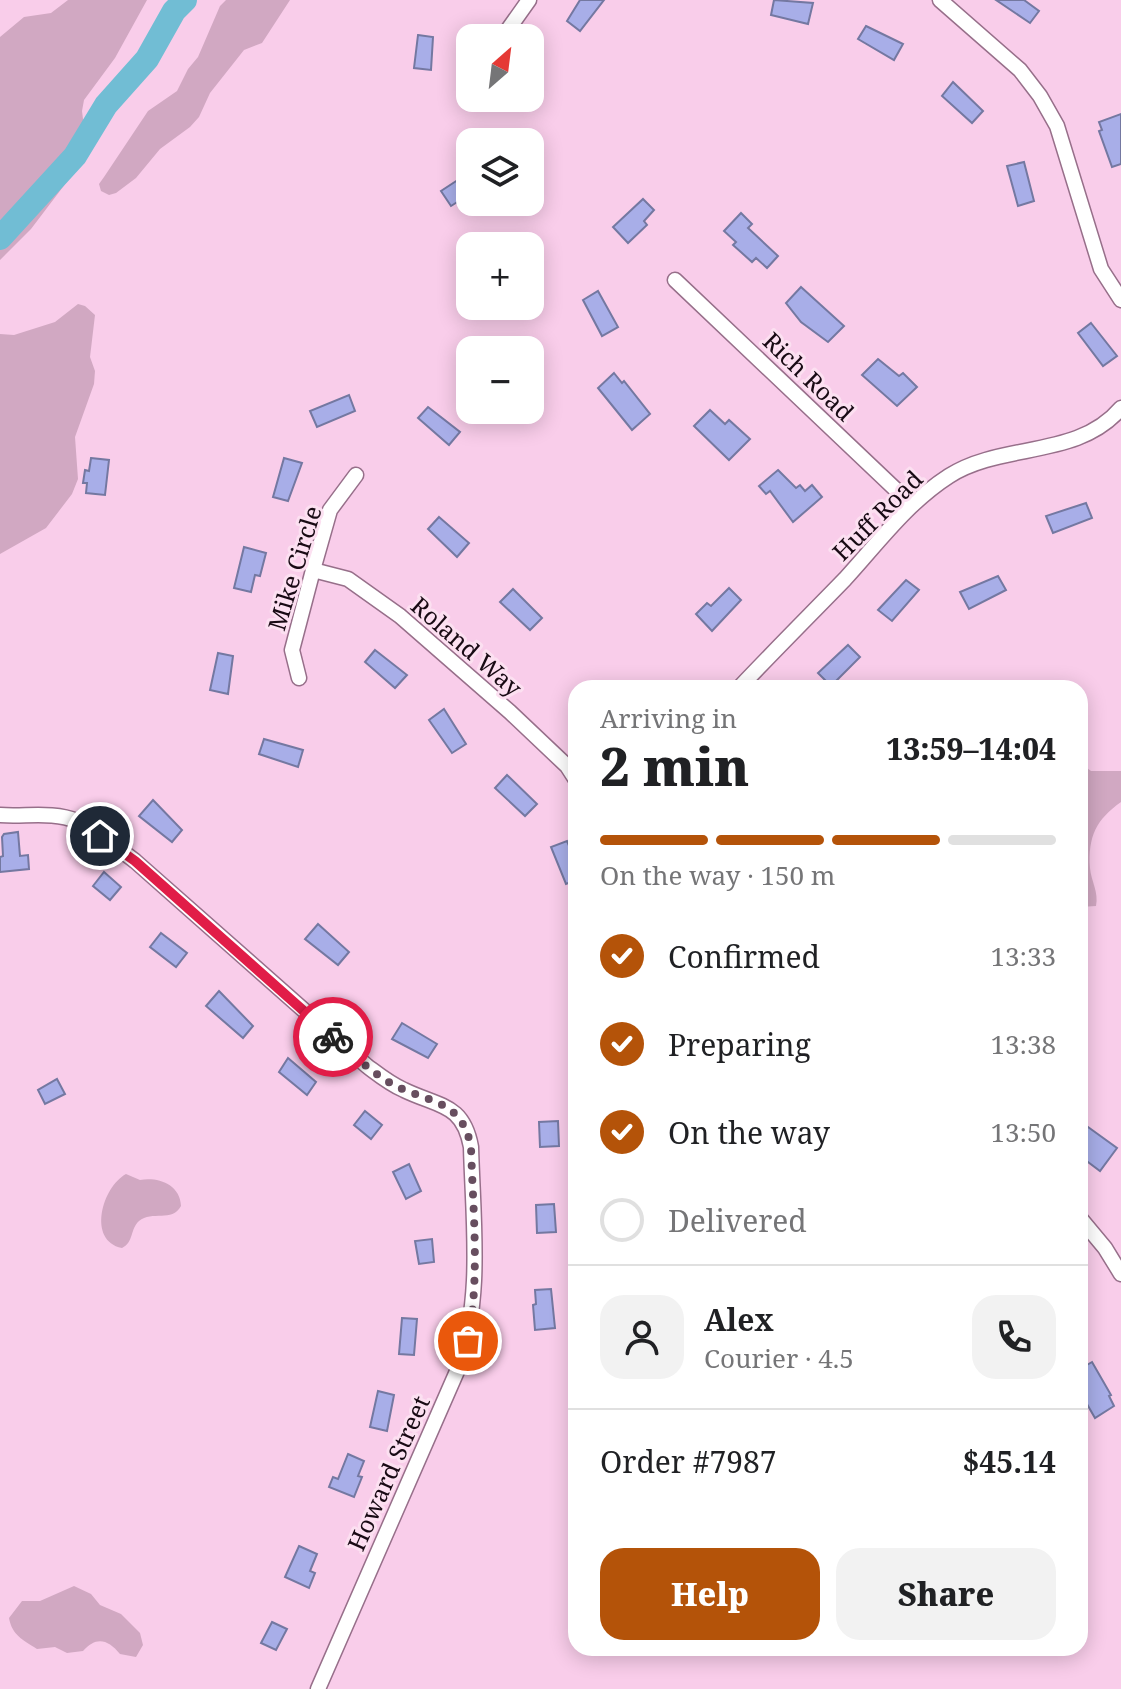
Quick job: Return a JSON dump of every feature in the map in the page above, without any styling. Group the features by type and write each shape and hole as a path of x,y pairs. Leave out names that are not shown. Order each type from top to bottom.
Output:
{"street":[{"path":"512,24 529,0"},
{"path":"940,0 1020,70 1040,96 1057,126 1101,269 1121,300"},
{"name":"Rich Road","path":"675,280 912,505"},
{"name":"Huff Road","path":"747,680 912,505 949,476 988,457 1043,449 1097,430 1121,408"},
{"name":"Mike Circle","path":"299,678 292,650 313,570 330,510 356,475"},
{"name":"Roland Way","path":"313,570 348,579 400,616 568,768"},
{"name":"Howard Street","path":"0,815 49,815 76,821 100,836 135,861 367,1066 405,1091 452,1110 462,1119 468,1131 471,1147 474,1311 468,1341 318,1689"},
{"path":"1088,1228 1121,1274"}],"shaded area":[{"path":"68,0 147,0 115,58 84,100 83,119 97,138 94,146 31,229 0,260 0,37 24,17 51,13"},
{"path":"226,0 290,0 262,43 244,50 210,93 199,117 190,127 160,149 136,178 116,193 109,195 101,191 99,184 148,111 177,91 198,57 220,6"},
{"path":"78,304 95,315 90,357 95,371 94,384 75,437 78,479 72,494 46,528 0,554 0,334 14,335 55,322"},
{"path":"1088,769 1121,771 1121,802 1100,822 1090,847 1096,906 1088,906"},
{"path":"126,1174 140,1180 167,1184 177,1192 181,1206 172,1214 150,1216 139,1221 122,1248 104,1235 102,1213 110,1190"},
{"path":"74,1586 91,1594 100,1605 121,1614 140,1633 143,1645 136,1657 120,1654 102,1641 93,1643 83,1651 67,1653 55,1647 37,1649 15,1633 9,1618 22,1601 40,1601"}],"building":[{"path":"580,0 604,0 580,31 567,21"},
{"path":"774,0 813,3 808,24 771,15"},
{"path":"996,0 1024,0 1039,11 1030,23"},
{"path":"866,26 903,44 894,60 858,39"},
{"path":"418,35 433,37 431,70 414,68"},
{"path":"953,82 983,111 972,123 942,96"},
{"path":"1121,114 1121,164 1112,167 1099,131 1102,130 1099,122"},
{"path":"1024,162 1034,201 1018,206 1007,166"},
{"path":"456,181 456,203 451,206 441,191"},
{"path":"643,199 654,210 644,221 647,225 628,243 613,227"},
{"path":"741,213 752,224 748,228 778,256 767,268 756,258 752,262 733,245 736,242 724,231"},
{"path":"801,287 844,326 828,342 801,322 786,303"},
{"path":"598,291 618,327 602,336 583,300"},
{"path":"1091,323 1117,356 1103,366 1078,333"},
{"path":"878,359 899,376 903,373 917,387 897,406 862,375"},
{"path":"614,373 650,414 632,430 598,388"},
{"path":"349,395 355,411 317,427 310,411"},
{"path":"428,407 460,432 449,445 418,418"},
{"path":"710,410 725,424 729,420 750,439 729,460 694,426"},
{"path":"91,458 109,460 105,495 86,493 87,483 83,483"},
{"path":"284,458 302,463 288,501 273,497"},
{"path":"778,470 796,488 800,485 805,491 812,485 822,497 793,522 770,491 766,494 759,486"},
{"path":"1086,503 1092,518 1053,533 1046,516"},
{"path":"439,517 469,543 457,557 428,529"},
{"path":"244,547 266,553 260,576 255,575 251,592 234,588"},
{"path":"998,576 1006,590 969,609 960,592"},
{"path":"906,580 919,590 892,621 878,610"},
{"path":"729,588 741,600 712,631 696,614 707,603 711,606"},
{"path":"513,589 542,618 530,630 500,602"},
{"path":"848,645 860,657 837,680 825,680 818,673"},
{"path":"375,650 407,675 395,688 365,662"},
{"path":"218,653 233,656 228,694 210,690"},
{"path":"444,709 466,744 452,753 429,720"},
{"path":"264,739 303,750 298,767 259,754"},
{"path":"507,775 537,804 525,816 495,788"},
{"path":"153,800 182,830 172,842 139,816"},
{"path":"18,832 20,856 28,855 29,869 0,872 2,837"},
{"path":"567,841 568,883 566,884 551,847"},
{"path":"104,872 121,887 110,900 93,886"},
{"path":"318,924 349,952 338,965 305,939"},
{"path":"161,933 187,953 176,967 150,947"},
{"path":"219,991 253,1026 243,1038 206,1006"},
{"path":"402,1023 437,1044 428,1058 392,1039"},
{"path":"288,1058 316,1082 307,1095 279,1072"},
{"path":"57,1079 65,1094 45,1104 38,1090"},
{"path":"365,1111 382,1125 371,1139 354,1125"},
{"path":"558,1121 559,1146 540,1147 539,1122"},
{"path":"1088,1127 1117,1148 1100,1171 1088,1162"},
{"path":"409,1164 421,1191 406,1199 393,1172"},
{"path":"554,1204 556,1232 537,1233 536,1205"},
{"path":"432,1239 434,1262 419,1264 415,1241"},
{"path":"551,1289 555,1328 535,1330 535,1290"},
{"path":"402,1318 417,1319 414,1355 399,1354"},
{"path":"1092,1362 1114,1406 1095,1418 1088,1406 1088,1364"},
{"path":"378,1391 394,1395 387,1431 370,1427"},
{"path":"348,1454 364,1461 354,1497 329,1487 333,1477 338,1479"},
{"path":"299,1546 317,1554 310,1571 315,1573 309,1588 285,1577"},
{"path":"272,1622 287,1629 276,1650 261,1643"}],"waterway":[{"path":"0,238 75,156 106,105 147,59 174,11 185,0"}],"way so far":[{"path":"333,1037 384,1079 452,1110 462,1119 468,1131 474,1219 474,1311 468,1341"}],"route":[{"path":"100,836 135,861 333,1037"}]}
